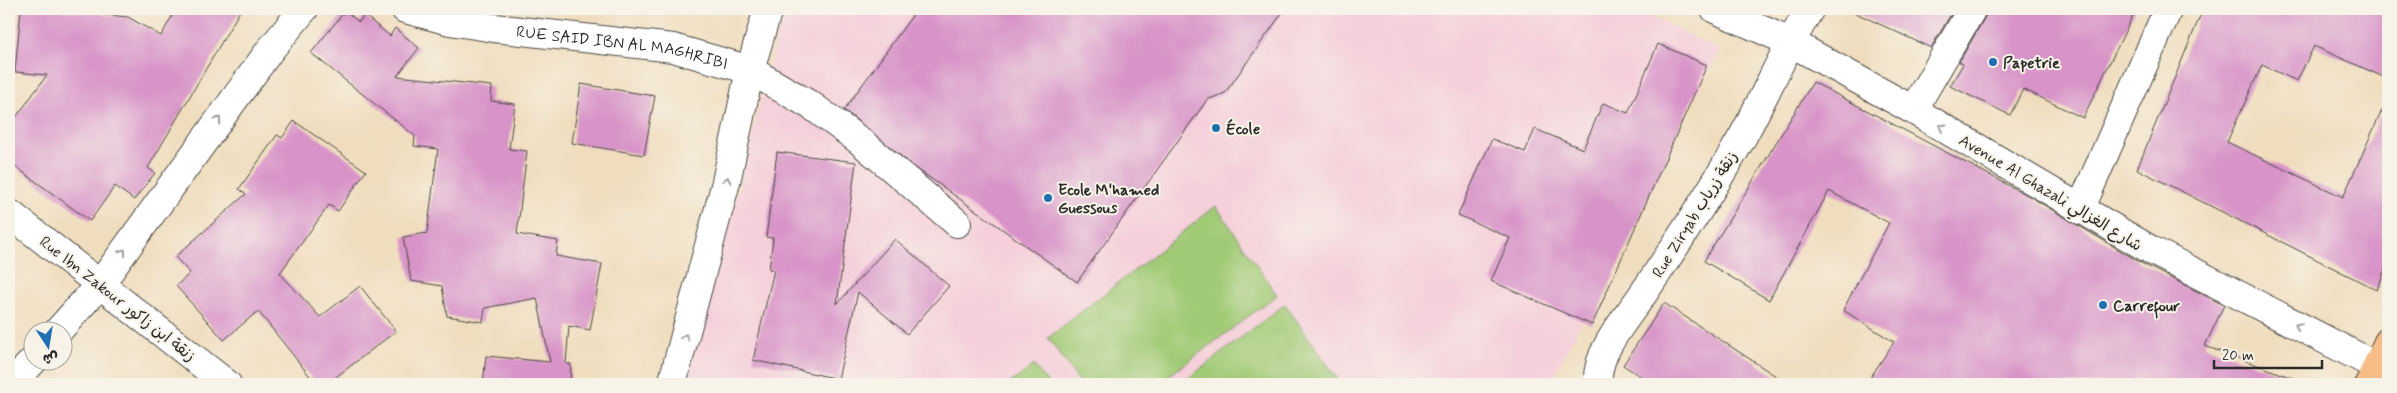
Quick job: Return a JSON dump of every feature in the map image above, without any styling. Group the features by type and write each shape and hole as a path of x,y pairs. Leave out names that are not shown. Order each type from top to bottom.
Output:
{"street":[{"path":"68,320 101,283 270,50 304,9"},
{"name":"RUE SAID IBN AL MAGHRIBI","path":"405,9 450,21 494,28 673,48 750,70 812,106 852,135 957,223"},
{"path":"672,384 726,182 750,70 768,9"},
{"name":"Avenue Al Ghazali شارع الغزالي","path":"1715,9 1790,42 1913,110 2080,210 2151,250 2381,366"},
{"name":"Rue Ziryab زنقة زرياب","path":"1598,384 1599,370 1609,345 1680,240 1743,136 1790,42 1810,9"},
{"path":"1913,110 1972,9"},
{"path":"2080,210 2168,9"},
{"name":"Rue Ibn Zakour زنقة ابن زاكور","path":"9,213 101,283 227,384"},
{"path":"11,384 24,370"}],"shaded area":[{"name":"École","path":"784,9 1637,9 1719,50 1554,376 1564,384 683,384 734,205"}],"green space":[{"path":"1216,206 1277,295 1158,384 1081,384 1048,338"},
{"path":"1285,304 1341,384 1181,384"},
{"path":"1034,365 1048,384 1009,384"}],"building":[{"path":"21,9 48,9 128,17 161,36 176,9 241,9 148,168 155,173 134,200 115,186 90,221 9,162 9,127 47,75 15,72"},
{"name":"Ecole M'hamed Guessous","path":"917,9 1285,9 1225,93 1207,100 1077,282 913,166 844,110"},
{"path":"1847,9 1954,9 1931,48"},
{"path":"1988,9 2136,9 2083,118 2023,89 2010,115 1950,86 1963,64 1959,62"},
{"path":"2203,9 2388,9 2388,79 2314,46 2297,81 2262,65 2227,142 2343,197 2388,97 2388,262 2377,290 2137,169"},
{"path":"345,11 359,22 364,15 390,36 395,28 419,48 397,76 492,86 491,101 515,104 509,149 527,151 517,234 558,241 556,256 602,264 590,330 569,326 566,364 571,364 570,384 483,384 486,356 550,362 537,298 485,308 483,322 447,316 442,286 411,281 403,237 427,233 438,149 414,146 415,136 311,53"},
{"path":"1658,44 1707,65 1592,325 1491,281 1510,238 1458,215 1492,139 1525,152 1535,129 1583,149 1603,103 1628,113"},
{"path":"1813,82 2029,196 2143,264 2224,305 2205,346 2301,381 2301,384 1866,384 1894,342 1843,310 1889,223 1829,191 1769,300 1704,261"},
{"path":"581,84 655,96 644,155 572,143"},
{"path":"294,121 366,171 338,211 329,205 280,273 320,317 360,286 396,331 327,384 316,384 258,311 224,340 176,286 190,273 175,257 246,194 239,189 277,135 282,138"},
{"path":"777,152 856,162 837,304 895,239 949,286 907,334 858,292 838,379 753,360 774,270 769,269 773,238 766,237"},
{"path":"1664,303 1788,384 1652,384 1623,365"}],"place":[{"name":"Papetrie","path":"1993,62"},
{"name":"École","path":"1216,128"},
{"name":"Ecole M'hamed Guessous","path":"1048,198"},
{"name":"Carrefour","path":"2103,305"}]}
